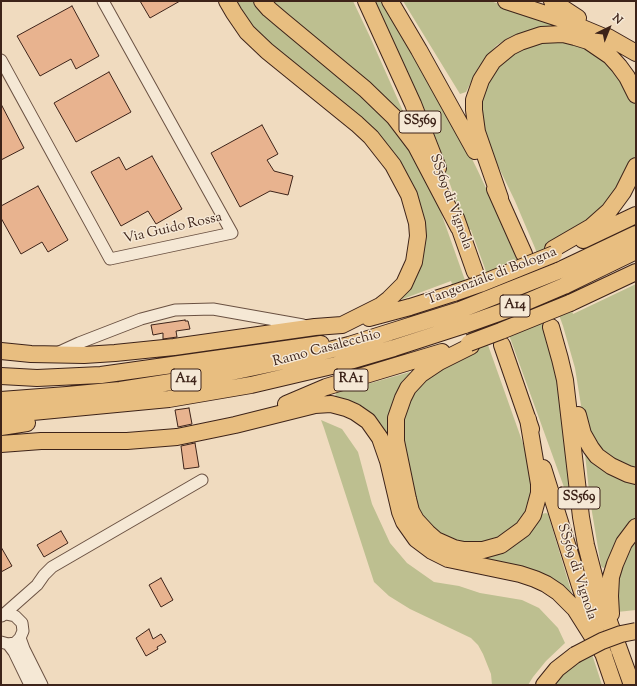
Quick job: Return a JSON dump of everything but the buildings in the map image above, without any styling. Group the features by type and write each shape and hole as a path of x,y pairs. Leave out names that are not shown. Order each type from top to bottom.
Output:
{"highway":[{"path":"1,351 31,354 84,355 174,347 315,327 342,325 380,306 404,284 414,262 418,236 417,223 409,195 392,165 371,137 341,110 255,40 240,23 227,1"},
{"path":"262,1 269,10 366,89 394,117 416,146 459,228"},
{"name":"SS569 di Vignola","path":"366,1 413,104 475,272"},
{"name":"SS569","path":"390,1 465,130 500,198 524,254"},
{"path":"506,1 561,19 616,42"},
{"path":"552,1 564,10 636,53"},
{"path":"500,198 477,132 474,100 481,80 493,61 510,47 530,38 552,34 564,34 588,41 610,56 627,77 636,94"},
{"path":"553,252 591,226 609,211 623,192 636,166"},
{"name":"Tangenziale di Bologna","path":"342,325 410,307 514,271 636,215"},
{"name":"Ramo Casalecchio","path":"561,278 636,234"},
{"name":"Ramo Casalecchio","path":"1,415 169,399 251,385 314,371 394,348 463,317 561,278 636,251"},
{"name":"RA1","path":"41,442 127,441 187,435 235,425 326,387 470,344 502,338 570,303 636,272"},
{"path":"602,289 636,278"},
{"name":"Ramo Casalecchio","path":"1,400 120,390 222,374 298,358 368,339 463,317"},
{"name":"SS569 di Vignola","path":"551,327 560,359 569,404 581,517 586,545 598,591 626,669"},
{"name":"SS569 di Vignola","path":"502,338 580,586 614,685"},
{"path":"1,376 37,378 101,375 199,362 294,347 368,339"},
{"path":"1,344 31,354"},
{"path":"470,344 421,374 408,388 399,407 396,418 396,440 411,511 416,520 428,534 445,545 454,548 464,550 483,550 501,545 523,529 533,515 539,493 539,484 528,419"},
{"path":"560,359 574,396 583,434 591,448 601,459 611,466 636,476"},
{"path":"1,427 83,418 169,399"},
{"path":"235,425 315,405 339,405 355,412 368,422 380,438 388,461 400,512 409,530 416,539 432,551 448,559 520,574 535,578 546,584 558,592 575,608 604,655"},
{"path":"1,444 41,442"},
{"path":"1,449 41,442"},
{"path":"612,633 610,596 611,577 619,553 636,526"},
{"path":"544,685 557,669 575,655 606,639 636,631"},
{"path":"626,669 636,685"},
{"path":"626,669 632,685"}],"street":[{"name":"Via Guido Rossa","path":"1,60 110,259 232,233 103,1"},
{"path":"55,355 79,343 141,319 175,310 213,309 315,327"},
{"path":"1,616 37,585 52,568 202,480"},
{"path":"1,616 11,614 19,619 22,622 24,631 15,643 5,643"},
{"path":"20,638 42,685"},
{"path":"5,643 14,652 30,685"}],"green space":[{"path":"233,1 255,1 356,90 403,136 434,193 531,466 534,480 528,513 506,536 480,545 451,540 432,529 419,511 404,458 402,419 416,387 451,360 477,352 451,281 400,300 399,298 416,273 404,171 257,33"},
{"path":"268,1 353,1 406,118 404,120"},
{"path":"374,1 381,1 458,131 518,256 544,329 558,386 573,501 569,501 471,230 465,227 444,167"},
{"path":"403,1 490,1 558,22 564,27 548,26 535,28 510,37 497,45 478,68 466,92 460,94"},
{"path":"550,38 591,48 625,80 636,104 636,154 626,178 599,214 547,244 573,314 636,284 636,469 627,467 598,448 583,418 575,368 563,326 535,248 515,201 487,143 479,110 490,76 513,51"},
{"path":"410,372 412,375 390,444 335,397 336,393"},
{"path":"321,420 342,429 358,452 372,504 390,543 407,563 434,582 459,586 480,593 522,600 539,608 558,628 565,643 546,661 528,685 492,685 491,674 483,654 478,645 471,638 410,609 389,596 374,582"},
{"path":"585,454 636,481 636,518 630,524 606,567 603,568 601,566 590,500"},
{"path":"542,514 548,514 572,594 475,557"},
{"path":"636,533 636,610 617,612 619,570"},
{"path":"591,651 602,685 550,685"}]}
